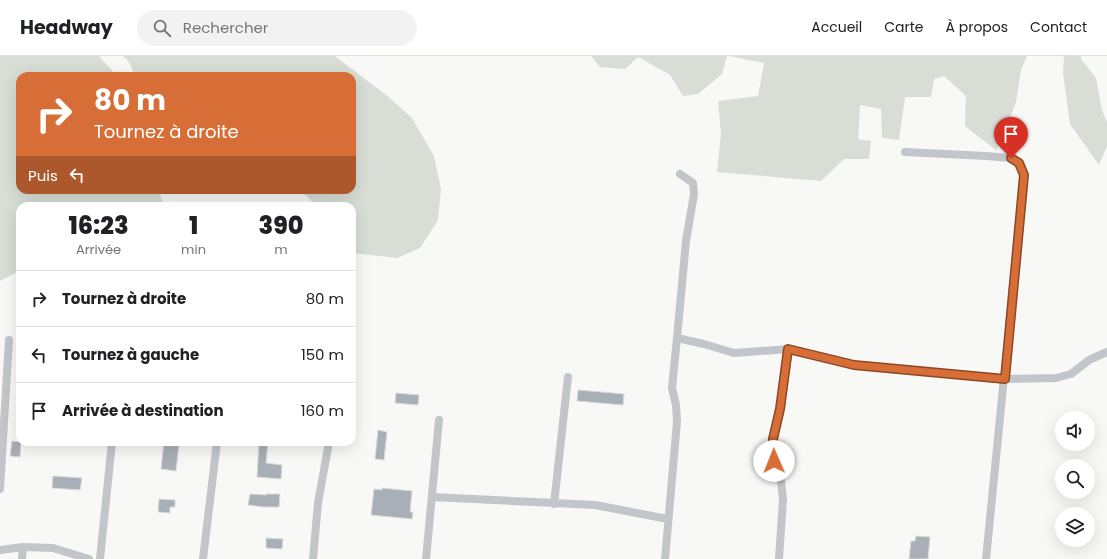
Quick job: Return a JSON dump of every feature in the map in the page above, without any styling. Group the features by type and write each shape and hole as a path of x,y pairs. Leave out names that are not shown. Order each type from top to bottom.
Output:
{"street":[{"path":"906,152 1011,158 1019,163 1024,175 986,559"},
{"path":"665,559 677,422 676,405 672,388 678,338 686,241 694,194 693,183 680,174"},
{"path":"678,338 734,353 788,349 854,365 1005,379 1056,378 1071,374 1089,360 1107,352"},
{"path":"0,489 9,340"},
{"path":"779,559 783,499 782,481 774,461 773,439 780,409 788,349"},
{"path":"554,504 568,377"},
{"path":"426,559 439,420"},
{"path":"100,559 112,446"},
{"path":"203,559 217,446"},
{"path":"312,559 318,503 328,446"},
{"path":"432,497 594,505 668,519"},
{"path":"0,550 23,547 53,548 89,559"},
{"path":"22,559 23,547"}],"shaded area":[{"path":"0,56 99,56 113,72 16,72 16,194 160,194 163,202 16,202 16,273 0,281"},
{"path":"123,56 335,56 356,72 133,72 129,62"},
{"path":"591,56 727,56 722,74 698,94 683,96 670,75 638,57 625,69 600,67"},
{"path":"729,56 1027,56 1021,70 1016,102 1010,118 1002,122 997,151 965,126 966,96 944,76 934,79 931,97 905,97 899,140 882,138 881,109 860,105 858,139 871,141 869,159 844,159 821,181 717,172 721,134 718,101 758,96 764,63"},
{"path":"1064,56 1081,56 1081,59 1096,78 1102,110 1107,122 1107,146 1099,165 1070,124 1063,73"},
{"path":"356,72 386,95 412,118 434,156 441,189 438,220 420,248 397,258 356,253 356,202 312,202 304,194 356,194"}],"building":[{"path":"578,390 624,394 623,405 577,401"},
{"path":"396,393 419,395 418,405 395,403"},
{"path":"378,430 387,432 384,460 375,459"},
{"path":"12,441 16,441 16,446 21,446 20,457 10,456"},
{"path":"164,446 179,446 176,471 161,469"},
{"path":"259,446 268,446 266,463 282,465 281,479 257,477"},
{"path":"53,476 82,478 80,490 52,488"},
{"path":"382,488 412,491 410,512 413,512 412,519 371,515 374,489 382,490"},
{"path":"250,494 280,494 279,507 248,505"},
{"path":"159,499 175,500 175,507 170,507 170,513 158,512"},
{"path":"916,536 930,537 928,559 909,559 911,541 915,541"},
{"path":"266,538 283,539 282,549 266,548"}],"route":[{"path":"774,461 773,439 780,409 788,349 854,365 1005,379 1024,175 1019,163 1011,158"}]}
